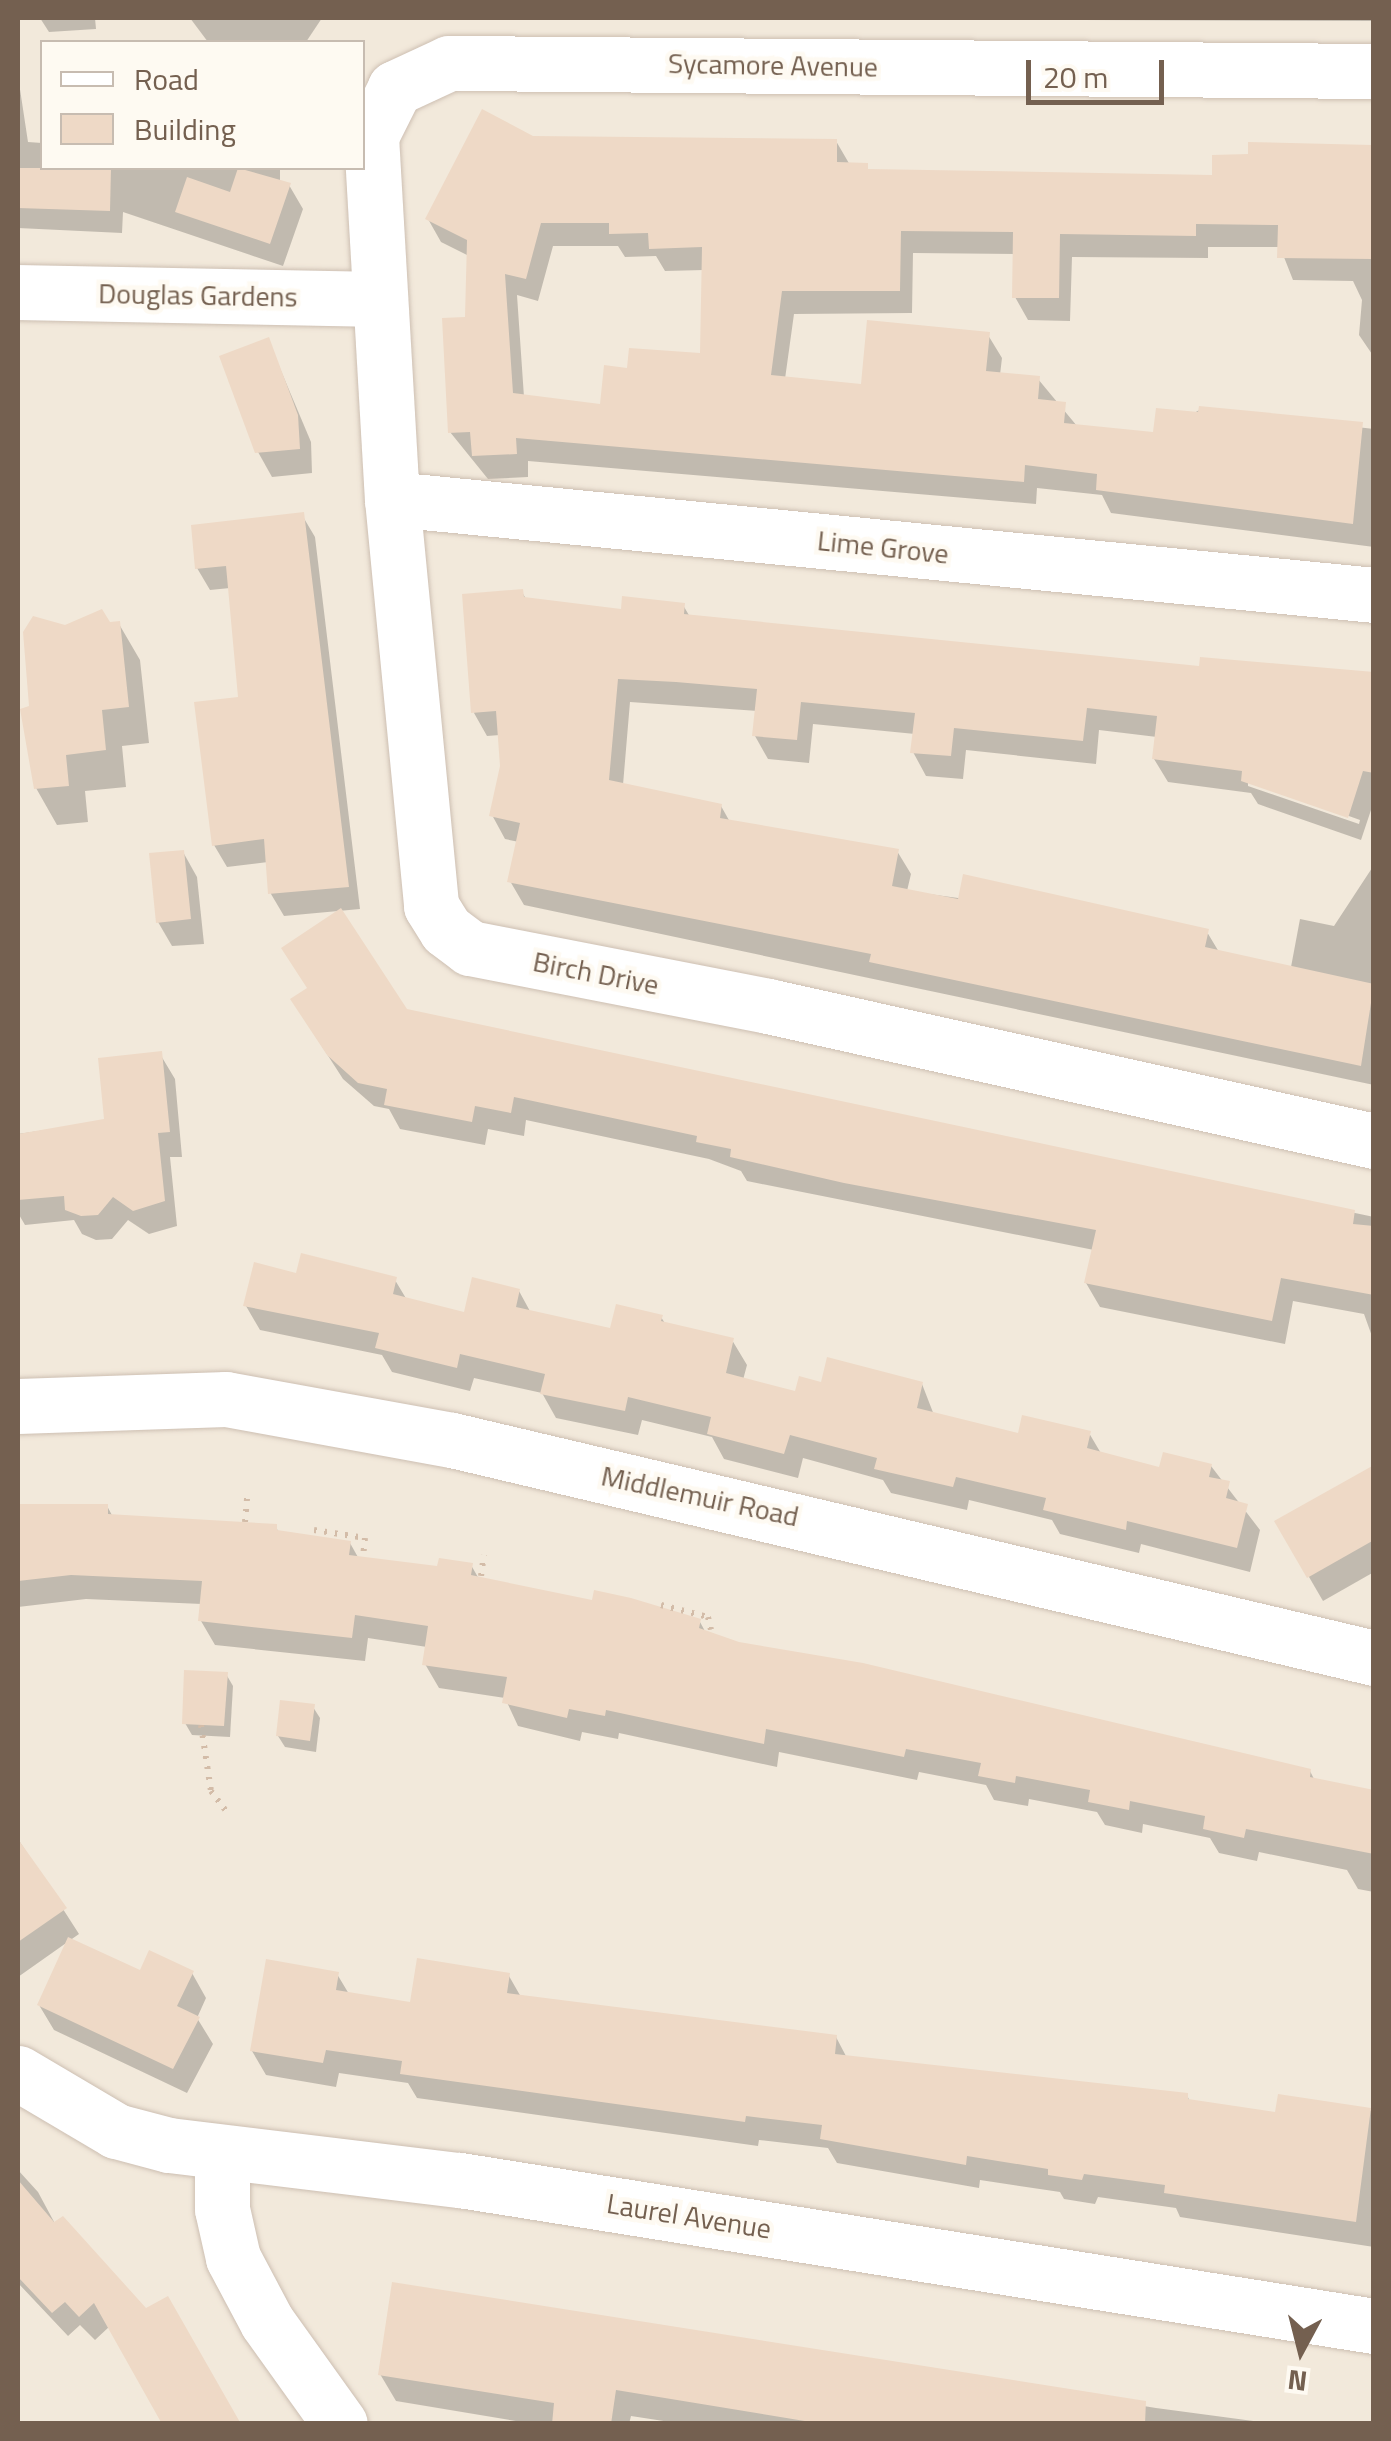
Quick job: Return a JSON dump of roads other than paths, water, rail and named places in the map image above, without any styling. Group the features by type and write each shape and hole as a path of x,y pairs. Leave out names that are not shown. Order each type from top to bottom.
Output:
{"street":[{"name":"Sycamore Avenue","path":"379,299 371,136 395,88 449,62 1374,71"},
{"name":"Douglas Gardens","path":"18,292 379,299"},
{"name":"Birch Drive","path":"379,299 392,498 431,906 446,930 470,948 768,1006 1374,1141"},
{"name":"Lime Grove","path":"392,498 1374,595"},
{"name":"Middlemuir Road","path":"18,1406 226,1400 452,1440 1374,1658"},
{"name":"Laurel Avenue","path":"18,2074 116,2130 222,2153 460,2180 1374,2326"},
{"path":"222,2153 222,2210 233,2258 266,2322 340,2424"}]}
